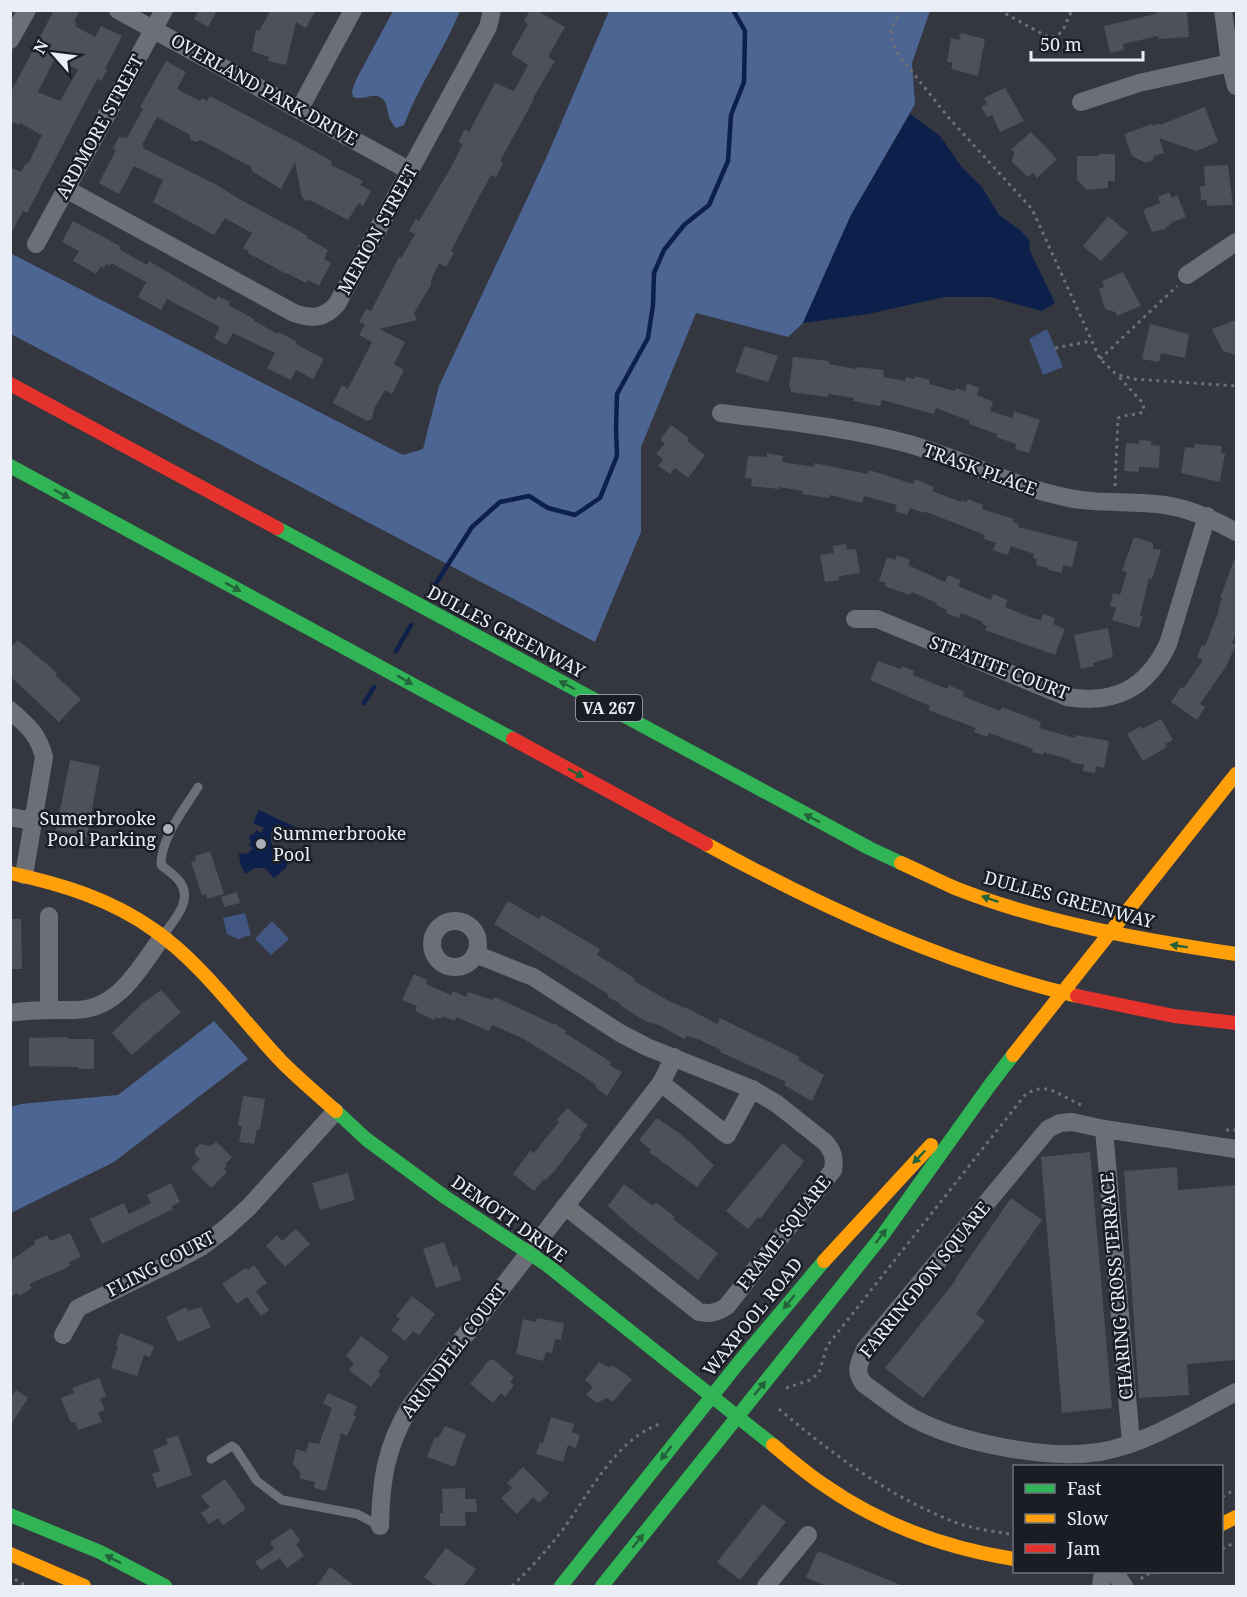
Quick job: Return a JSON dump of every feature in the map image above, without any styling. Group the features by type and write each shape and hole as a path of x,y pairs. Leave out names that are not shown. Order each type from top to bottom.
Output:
{"main road":[{"name":"DULLES GREENWAY","path":"10,384 869,848 956,888 1026,911 1167,944 1236,954"},
{"path":"10,466 757,871 844,915 972,966 1062,993 1176,1016 1236,1023"},
{"name":"WAXPOOL ROAD","path":"602,1587 882,1236 990,1085 1236,774"},
{"name":"DEMOTT DRIVE","path":"17,874 84,892 132,916 163,936 196,966 283,1063 335,1112 405,1169 530,1252 822,1484 887,1523 925,1539 957,1549 1013,1559"},
{"name":"WAXPOOL ROAD","path":"561,1587 822,1261 920,1155 990,1085"},
{"path":"10,1515 100,1552 165,1587"},
{"path":"10,1554 84,1587"}],"street":[{"path":"10,40 27,10"},
{"name":"OVERLAND PARK DRIVE","path":"118,10 410,171"},
{"name":"ARDMORE STREET","path":"36,244 164,10"},
{"path":"299,110 353,10"},
{"name":"MERION STREET","path":"66,189 294,313 309,318 320,317 337,304 488,27 492,10"},
{"path":"1223,10 1230,63 1236,86"},
{"path":"1082,102 1139,83 1230,63"},
{"path":"1187,275 1236,242"},
{"name":"TRASK PLACE","path":"721,412 860,433 906,443 1032,489 1063,497 1163,505 1207,516 1236,532"},
{"name":"STEATITE COURT","path":"855,619 877,620 1067,697 1084,700 1102,699 1120,694 1135,686 1149,674 1160,660 1168,644 1207,516"},
{"path":"10,710 34,732 41,743 44,757 34,821 17,874"},
{"path":"10,817 34,821"},
{"path":"49,916 49,1009"},
{"path":"10,1013 49,1009 85,1009 110,1000 124,987 163,936"},
{"name":"FRAME SQUARE","path":"475,954 533,976 620,1033 752,1089 777,1104 825,1142 834,1160 833,1170 727,1306 719,1312 708,1314 699,1311 565,1206"},
{"name":"ARUNDELL COURT","path":"380,1526 380,1494 385,1462 400,1423 411,1405 662,1083 674,1057"},
{"path":"662,1083 727,1135 752,1089"},
{"name":"FLING COURT","path":"63,1335 78,1308 201,1247 226,1228 249,1207 335,1112"},
{"name":"FARRINGDON SQUARE","path":"1236,1149 1072,1122 1060,1123 1048,1129 865,1349 857,1366 859,1377 864,1384 911,1418 937,1430 965,1439 1023,1450 1065,1454 1100,1452 1154,1434 1236,1392"},
{"name":"CHARING CROSS TERRACE","path":"1104,1129 1131,1442"},
{"path":"771,1585 808,1535"},
{"path":"1115,1573 1124,1587"}],"lane":[{"path":"163,936 184,905 184,893 180,882 161,865 161,853 171,831 198,788"},
{"path":"210,1460 232,1446 257,1481 282,1500 357,1514 380,1526"}],"path":[{"path":"900,10 891,31 892,42 898,54 948,117 1032,209 1100,359 1143,403 1144,411 1118,418 1114,502"},
{"path":"999,10 1046,36 1056,37 1063,30 1072,10"},
{"path":"1100,359 1187,275"},
{"path":"1055,348 1091,341"},
{"path":"1116,374 1133,378 1236,386"},
{"path":"779,1409 840,1458 875,1482 953,1521 1013,1535"},
{"path":"512,1587 550,1545 613,1460 638,1436 654,1426 668,1422"},
{"path":"1141,1579 1144,1575 1153,1573"},
{"path":"10,1577 26,1587"}],"shaded area":[{"path":"393,11 460,11 404,125 396,128 390,120 381,97 353,97 352,91"},
{"path":"609,11 930,11 912,63 915,104 851,215 803,323 788,337 696,313 641,447 641,532 595,642 11,334 10,253 403,455 423,449 439,386 548,154"},
{"path":"910,114 940,136 961,166 982,187 999,215 1020,230 1029,240 1030,251 1055,303 1042,311 990,297 944,297 868,314 803,323 851,215"},
{"path":"1047,329 1063,367 1043,375 1029,339"},
{"name":"Summerbrooke Pool","path":"259,810 297,828 292,840 271,832 271,843 279,853 290,856 286,868 274,878 265,868 255,868 245,874 240,863 239,853 247,854 253,848 249,845 250,835 256,830 261,833 264,828 253,823"},
{"path":"245,913 251,935 238,939 227,934 223,918"},
{"path":"272,921 289,939 271,955 255,939"},
{"path":"214,1021 248,1059 114,1162 11,1213 11,1107 21,1104 118,1095"}],"building":[{"path":"54,10 80,10 74,22 77,23 75,26 95,37 101,26 122,36 105,69 107,70 101,81 98,79 95,83 27,213 23,211 10,235 10,167 21,172 26,163 28,164 42,135 20,123 19,125 10,121 10,94","holes":["55,58 78,70 60,101 38,92"]},
{"path":"199,10 217,10 208,27 194,19"},
{"path":"271,10 316,10 306,28 296,22 286,65 268,61 269,57 252,51 256,30 259,31"},
{"path":"530,10 536,10 565,27 548,57 555,61 500,161 503,163 496,177 491,175 480,195 451,251 454,253 446,267 439,263 431,285 414,313 417,320 379,329 405,342 394,364 404,370 392,394 385,390 374,409 372,419 367,421 333,403 342,385 348,389 372,342 359,335 365,324 359,322 366,309 371,311 399,257 401,258 415,234 409,231 416,219 419,221 450,169 463,144 458,142 465,129 469,132 495,83 514,91 528,65 511,54 528,24 524,21"},
{"path":"1171,10 1187,10 1189,37 1159,39 1158,36 1123,44 1124,50 1110,53 1104,26"},
{"path":"961,33 985,39 978,76 951,69 953,63 947,62 951,38 959,40"},
{"path":"166,61 186,72 177,89 200,101 202,98 207,101 210,96 332,161 331,165 363,181 360,185 371,191 363,206 359,203 348,220 302,198 295,162 281,189 252,171 251,167 201,140 196,142 190,139 190,135 157,117 142,145 143,148 217,185 308,236 307,238 328,250 324,259 331,263 319,286 308,280 306,283 286,274 248,253 249,251 243,248 252,233 225,218 214,235 153,202 163,180 134,166 119,194 99,183 116,150 113,148 119,137 127,138 143,109 140,107"},
{"path":"1005,88 1024,121 1000,132 992,115 987,117 981,107 987,104 984,98"},
{"path":"1205,107 1218,142 1196,151 1159,138 1164,153 1154,156 1153,160 1146,163 1132,156 1124,134 1152,124 1153,126 1159,123 1160,125"},
{"path":"1031,132 1057,159 1037,178 1033,173 1028,177 1012,162 1014,152 1011,150"},
{"path":"1099,154 1115,154 1115,181 1108,181 1108,188 1087,190 1077,180 1077,156 1099,156"},
{"path":"1228,165 1233,205 1207,206 1207,200 1201,200 1200,186 1205,186 1204,166"},
{"path":"1169,192 1172,198 1177,195 1186,217 1173,222 1164,229 1152,232 1143,210 1160,203 1158,197"},
{"path":"1108,216 1128,233 1101,261 1083,246"},
{"path":"73,221 120,246 119,249 147,265 149,261 213,299 216,300 218,296 230,302 228,305 254,321 278,334 279,332 324,359 313,379 296,370 291,380 267,368 275,353 233,333 226,345 214,338 220,327 167,299 161,310 138,297 146,282 111,263 109,266 106,264 104,268 101,266 96,274 73,261 79,251 62,242"},
{"path":"1123,272 1141,306 1117,316 1115,312 1105,309 1099,289 1104,287 1102,281"},
{"path":"1236,320 1236,355 1223,351 1212,329"},
{"path":"1150,324 1189,334 1185,358 1161,353 1159,362 1142,359"},
{"path":"745,346 778,356 768,382 735,372"},
{"path":"793,357 829,361 829,364 856,369 857,367 884,370 883,377 905,381 906,377 914,379 915,376 930,380 929,384 955,391 956,388 965,391 967,383 979,388 977,395 993,402 990,411 1012,418 1014,411 1040,420 1029,453 1015,449 1016,444 996,437 997,434 936,408 934,414 882,400 880,406 853,401 854,398 829,394 828,397 791,392 789,388"},
{"path":"671,425 689,438 687,441 705,455 688,478 675,468 670,474 658,466 663,459 656,454 665,443 660,440"},
{"path":"1139,440 1151,441 1151,445 1160,446 1159,468 1139,467 1139,472 1124,471 1126,443 1139,444"},
{"path":"1195,444 1222,446 1221,453 1225,453 1220,482 1181,473 1185,447 1194,448"},
{"path":"767,453 783,456 782,462 814,467 814,463 868,474 869,470 913,484 915,479 934,487 932,491 961,502 962,500 967,502 968,499 983,505 982,509 1014,519 1013,522 1019,524 1018,527 1078,542 1072,567 1063,565 1062,573 1048,570 1048,568 1036,565 1037,559 1033,558 1034,554 1011,546 1008,555 993,550 996,543 984,539 985,535 924,511 924,513 910,508 907,515 895,511 897,505 864,496 862,503 830,495 829,498 802,494 803,491 779,487 779,489 751,486 752,479 745,478 748,456 767,457"},
{"path":"1134,537 1153,543 1153,549 1161,550 1152,579 1149,578 1139,628 1112,620 1116,608 1110,606 1113,593 1120,595 1127,572 1122,571"},
{"path":"846,544 847,550 856,549 860,573 825,582 820,555 834,553 833,546"},
{"path":"897,555 910,560 908,565 945,582 948,575 961,580 958,586 991,600 993,594 1008,600 1005,607 1032,618 1041,620 1043,614 1055,618 1053,624 1065,629 1055,655 985,630 987,626 982,624 983,622 961,613 959,618 946,613 947,610 936,605 937,603 912,592 910,595 884,586 886,583 879,581 887,557 895,560"},
{"path":"1234,560 1236,561 1236,633 1232,643 1236,644 1227,665 1200,704 1205,707 1197,720 1171,702 1181,687 1184,688 1203,660 1197,657 1202,645 1205,646 1219,611 1222,598 1220,598"},
{"path":"1108,628 1113,657 1081,669 1074,635"},
{"path":"18,640 57,673 55,675 81,699 59,722 10,676 10,648"},
{"path":"878,661 901,669 902,666 914,671 913,675 947,689 949,685 964,692 963,696 1000,711 1002,707 1041,722 1039,728 1075,738 1075,735 1109,741 1104,768 1096,766 1095,773 1083,771 1084,765 1071,762 1071,760 1044,752 1043,755 1032,752 1033,749 989,733 987,737 974,732 976,728 928,710 930,706 870,680"},
{"path":"1161,719 1173,740 1165,744 1167,747 1143,761 1127,734"},
{"path":"70,760 100,766 87,837 56,830"},
{"path":"210,851 224,894 207,899 206,894 202,895 191,862 196,860 195,856"},
{"path":"237,892 240,903 224,907 221,897"},
{"path":"508,901 539,919 542,915 600,949 597,955 628,974 635,979 634,981 671,1002 717,1024 720,1018 800,1057 798,1060 824,1075 812,1101 784,1085 786,1082 720,1052 721,1050 687,1036 684,1039 659,1025 645,1021 608,997 608,994 494,924"},
{"path":"10,919 21,919 22,969 10,969"},
{"path":"414,974 427,980 426,984 451,995 453,991 466,997 468,992 493,1000 495,997 554,1023 566,1031 565,1033 611,1062 609,1065 622,1072 607,1096 585,1077 522,1038 492,1025 489,1031 456,1017 455,1021 442,1016 441,1019 435,1017 434,1020 415,1011 417,1006 402,1000"},
{"path":"161,990 181,1012 132,1055 112,1033 144,1002"},
{"path":"68,1037 68,1039 94,1039 94,1069 29,1066 29,1038"},
{"path":"243,1096 265,1099 260,1130 257,1130 254,1144 239,1142 242,1126 238,1126"},
{"path":"567,1108 588,1125 555,1170 534,1191 513,1174 531,1150 534,1153 559,1122 557,1120"},
{"path":"657,1118 682,1135 714,1165 697,1187 649,1152 651,1150 639,1140"},
{"path":"216,1142 232,1157 225,1164 227,1165 224,1169 227,1172 211,1188 191,1168 200,1159 195,1154 195,1149 200,1144 211,1146"},
{"path":"783,1143 804,1161 760,1219 758,1217 748,1229 726,1211"},
{"path":"1090,1152 1112,1408 1062,1413 1041,1157"},
{"path":"1177,1167 1178,1190 1236,1185 1236,1360 1187,1364 1189,1395 1139,1398 1124,1171"},
{"path":"348,1173 355,1200 320,1210 312,1183"},
{"path":"171,1183 180,1202 172,1206 173,1209 102,1244 90,1219 124,1203 129,1214 151,1203 147,1195"},
{"path":"624,1184 653,1206 656,1202 675,1217 673,1219 718,1253 698,1280 608,1206"},
{"path":"1011,1198 1042,1220 976,1314 985,1321 923,1398 885,1368 956,1280"},
{"path":"296,1229 310,1244 285,1267 266,1246 277,1235 282,1241"},
{"path":"70,1233 81,1257 69,1262 71,1265 62,1270 29,1284 32,1288 19,1296 17,1293 10,1297 10,1261 35,1244 34,1241 47,1235 50,1241"},
{"path":"444,1242 453,1267 457,1265 461,1280 436,1288 423,1249"},
{"path":"254,1265 267,1283 256,1291 269,1310 261,1316 247,1297 237,1304 222,1284"},
{"path":"412,1296 435,1314 419,1335 413,1331 405,1341 391,1330 400,1319 396,1316"},
{"path":"186,1307 188,1311 201,1307 211,1327 178,1342 166,1317"},
{"path":"537,1318 564,1323 561,1340 555,1339 552,1353 546,1352 543,1361 516,1354 523,1319 536,1322"},
{"path":"120,1333 154,1346 150,1357 144,1355 137,1376 111,1368"},
{"path":"361,1336 389,1357 378,1372 381,1374 371,1387 349,1370 354,1363 346,1356"},
{"path":"489,1360 494,1360 514,1377 510,1382 514,1385 505,1397 501,1393 493,1403 470,1384"},
{"path":"599,1362 610,1368 612,1365 632,1379 613,1402 607,1398 597,1403 586,1395 593,1387 585,1380"},
{"path":"99,1378 106,1396 100,1399 105,1410 98,1413 102,1422 78,1430 75,1422 71,1423 61,1398 74,1393 72,1388"},
{"path":"16,1390 28,1398 10,1426 10,1399"},
{"path":"328,1393 357,1406 353,1415 356,1416 347,1436 341,1433 326,1491 314,1488 315,1482 299,1478 301,1473 293,1464 296,1449 306,1452 309,1442 319,1444 332,1408 323,1403"},
{"path":"551,1417 574,1424 572,1432 580,1435 576,1448 568,1445 563,1462 536,1454 540,1442 543,1443"},
{"path":"445,1426 466,1434 454,1467 427,1457 435,1437 438,1438"},
{"path":"178,1435 192,1475 157,1488 152,1474 160,1471 153,1450 168,1444 166,1439"},
{"path":"523,1467 549,1493 539,1503 533,1497 517,1514 501,1498 512,1488 507,1483"},
{"path":"225,1479 246,1509 223,1525 218,1518 209,1524 201,1513 210,1507 201,1496"},
{"path":"465,1488 465,1499 476,1499 477,1512 465,1512 466,1526 440,1526 440,1513 443,1513 442,1489"},
{"path":"763,1504 786,1522 740,1580 717,1562"},
{"path":"291,1528 300,1541 296,1544 304,1556 287,1568 280,1558 261,1570 255,1562 274,1549 270,1542"},
{"path":"446,1548 476,1569 463,1587 437,1587 424,1577"},
{"path":"818,1551 903,1587 828,1587 806,1577"},
{"path":"330,1567 356,1587 316,1587"}],"waterway":[{"path":"433,588 472,527 500,502 529,496 548,508 575,515 600,498 617,456 617,394 648,338 653,305 654,273 664,250 684,225 709,205 728,161 731,115 744,82 745,31 733,10"},
{"path":"396,651 411,625"},
{"path":"364,703 374,687"}],"traffic: fast":[{"path":"10,466 513,739"},
{"path":"277,528 869,848 901,863"},
{"path":"602,1586 882,1236 1013,1055"},
{"path":"336,1111 366,1139 445,1197 547,1265 773,1445"},
{"path":"561,1586 740,1361 824,1261"},
{"path":"10,1515 100,1552 165,1586"}],"traffic: slow":[{"path":"1013,1055 1236,774"},
{"path":"706,844 841,912 933,951 981,968 1077,996"},
{"path":"901,863 955,888 1058,921 1165,943 1236,954"},
{"path":"10,873 48,882 103,901 154,930 189,959 282,1062 336,1111"},
{"path":"824,1261 931,1145"},
{"path":"773,1445 824,1485 891,1523 939,1541 1013,1559"},
{"path":"1223,1524 1236,1517"},
{"path":"10,1554 84,1586"}],"traffic: jam":[{"path":"10,384 277,528"},
{"path":"513,739 706,844"},
{"path":"1077,996 1174,1016 1236,1023"}],"place":[{"name":"Sumerbrooke Pool Parking","path":"168,829"},
{"name":"Summerbrooke Pool","path":"261,844"}]}
